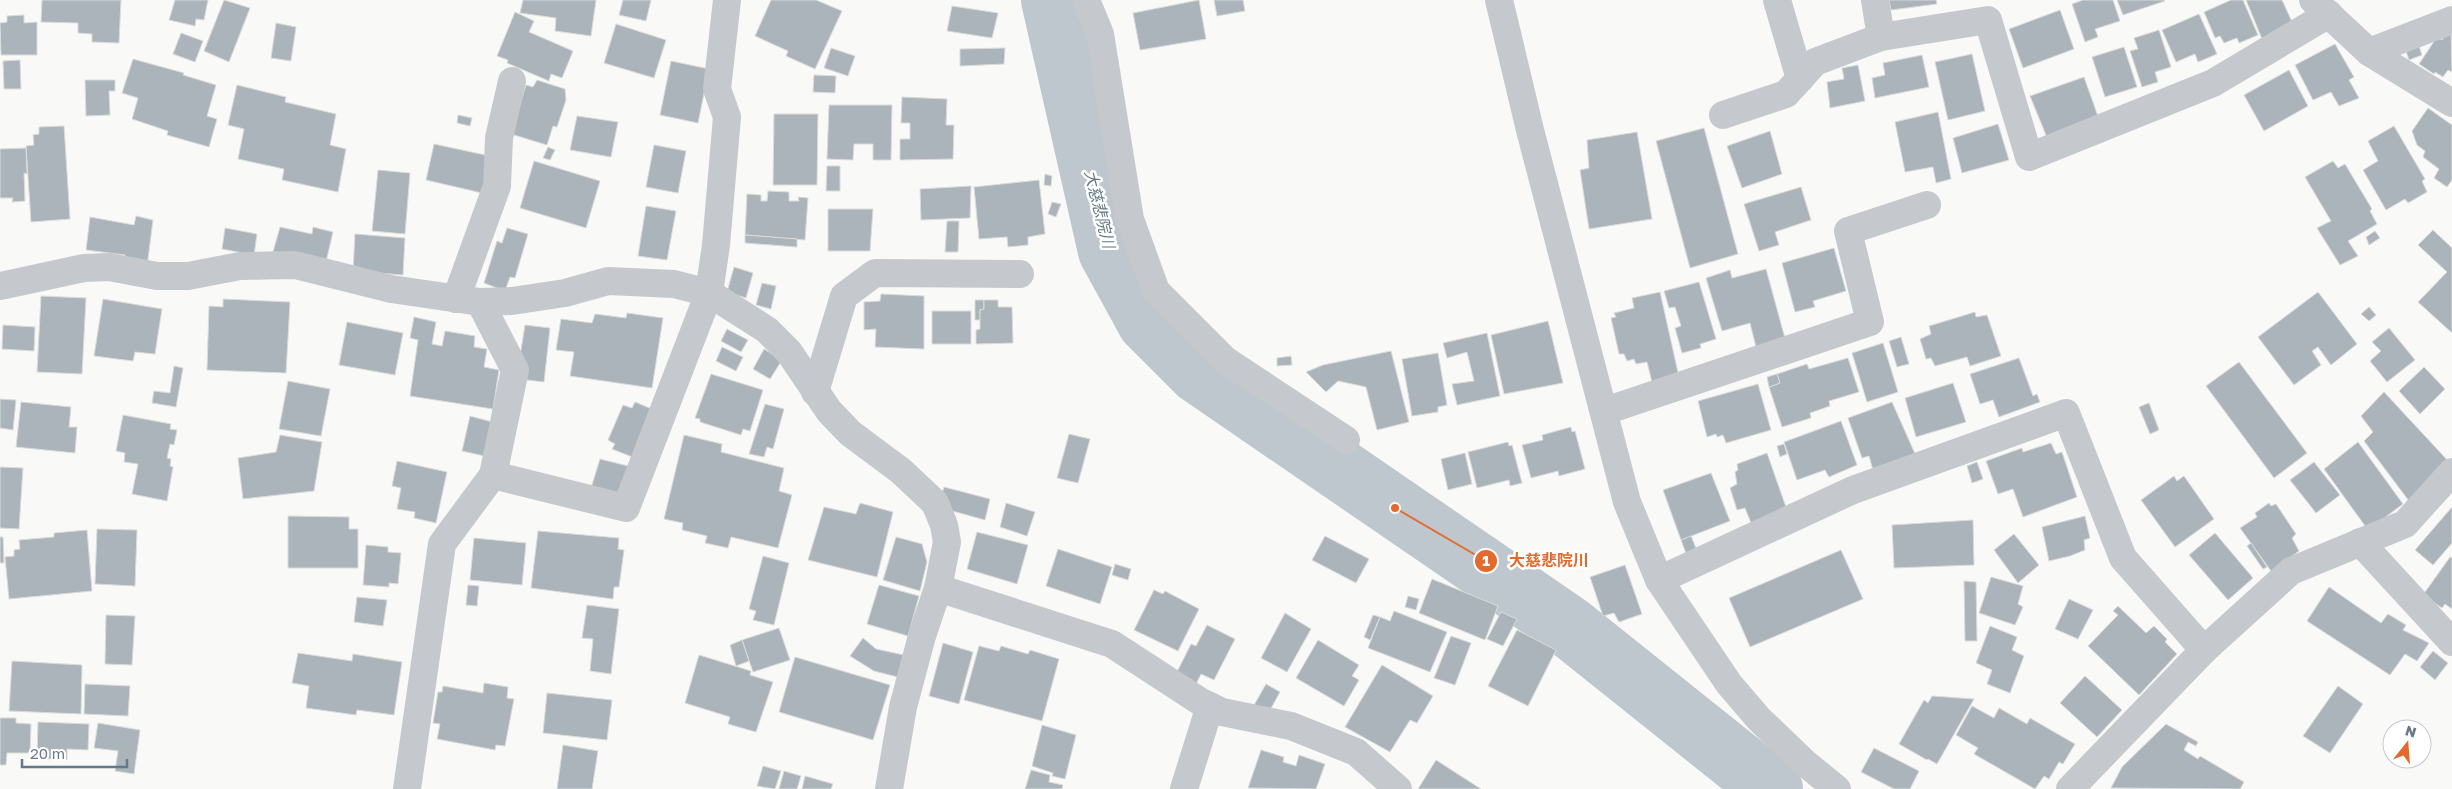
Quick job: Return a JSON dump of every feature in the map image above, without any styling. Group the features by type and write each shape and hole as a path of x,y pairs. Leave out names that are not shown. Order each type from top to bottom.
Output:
{"street":[{"path":"493,475 626,508 709,293 716,245 727,117 717,89 727,0"},
{"path":"1086,0 1100,34 1130,220 1156,291 1226,360 1346,440"},
{"path":"1499,0 1530,130 1605,411 1627,502 1660,580 1729,684 1759,719 1805,764 1837,789"},
{"path":"1777,0 1800,79"},
{"path":"1875,0 1881,37"},
{"path":"1723,115 1786,94 1815,62 1881,37 1988,20 2029,157 2213,84 2321,7 2369,52 2452,103"},
{"path":"2369,52 2452,20"},
{"path":"407,789 442,544 493,475 514,370 468,301 497,186 499,138 512,80"},
{"path":"1605,411 1870,322 1848,232 1927,205"},
{"path":"0,286 84,268 109,267 157,276 180,276 240,266 295,265 391,288 468,301 512,301 565,293 608,281 674,284 709,293 767,330 789,352 829,411 850,433 901,471 935,503 948,542 938,588 922,636 903,708 889,789"},
{"path":"816,392 844,296 874,273 1020,274"},
{"path":"1660,580 1853,490 2066,413 2123,558 2204,650"},
{"path":"2070,789 2204,650 2291,571 2405,524 2452,472"},
{"path":"2360,542 2452,642"},
{"path":"938,588 1112,644 1222,712 1291,726 1356,752 1398,789"},
{"path":"1184,789 1210,706"}],"building":[{"path":"42,0 121,0 119,43 92,42 92,34 78,33 78,23 41,22"},
{"path":"175,0 208,0 204,20 196,19 195,26 169,20"},
{"path":"224,0 250,8 229,62 204,51"},
{"path":"523,0 596,0 591,36 555,31 556,18 520,13"},
{"path":"623,0 651,0 646,21 619,15"},
{"path":"771,0 816,0 842,11 815,69 786,56 788,51 755,36"},
{"path":"1199,0 1206,39 1140,50 1133,13"},
{"path":"1214,0 1243,0 1245,11 1217,16"},
{"path":"1889,0 1936,0 1937,4 1891,10"},
{"path":"2083,0 2113,0 2120,21 2095,29 2098,37 2085,42 2072,4"},
{"path":"2117,0 2164,0 2165,1 2123,15"},
{"path":"2231,0 2243,0 2258,35 2239,43 2237,38 2224,43 2220,36 2215,38 2204,12"},
{"path":"2246,0 2282,0 2294,26 2262,39"},
{"path":"952,6 998,13 992,38 947,31"},
{"path":"2060,10 2074,49 2023,68 2009,29"},
{"path":"515,12 534,21 529,32 573,51 562,78 551,74 549,81 507,63 508,60 497,56"},
{"path":"2199,14 2217,54 2198,62 2195,54 2176,62 2162,30"},
{"path":"24,15 24,23 37,22 37,55 1,55 0,23 7,22 7,16"},
{"path":"276,23 296,27 291,61 271,58"},
{"path":"616,24 666,40 654,78 604,63"},
{"path":"2451,28 2452,72 2448,70 2443,77 2435,72 2434,74 2419,64 2437,37 2442,40"},
{"path":"2159,30 2171,67 2155,72 2158,82 2142,87 2130,51 2138,49 2134,38"},
{"path":"181,33 203,41 195,62 173,54"},
{"path":"2335,44 2354,77 2349,80 2359,98 2339,106 2331,92 2313,100 2295,65"},
{"path":"2419,46 2422,55 2409,60 2406,51"},
{"path":"2124,47 2137,87 2105,97 2092,57"},
{"path":"831,48 855,56 848,76 824,68"},
{"path":"1005,48 1004,64 960,66 960,49"},
{"path":"1972,54 1985,111 1948,120 1935,62"},
{"path":"1922,55 1929,87 1875,98 1872,78 1885,75 1883,63"},
{"path":"133,59 184,73 183,75 216,85 207,116 217,119 209,147 167,135 168,131 132,119 138,98 122,93"},
{"path":"20,60 21,89 4,89 3,61"},
{"path":"671,61 709,69 698,123 660,115"},
{"path":"1858,65 1865,101 1830,108 1827,82 1844,79 1842,68"},
{"path":"2289,70 2308,106 2264,131 2244,95"},
{"path":"814,75 836,76 835,93 813,92"},
{"path":"2084,77 2100,122 2048,140 2030,96"},
{"path":"85,80 115,80 115,91 109,91 110,115 86,116"},
{"path":"537,80 565,89 566,100 557,127 553,126 547,145 511,134 526,85 533,87"},
{"path":"237,85 286,97 285,102 336,114 330,145 346,149 338,192 282,180 284,169 238,159 244,129 228,125"},
{"path":"902,97 947,99 946,125 954,125 953,159 900,160 900,139 910,139 910,123 901,123"},
{"path":"829,105 892,105 891,160 873,160 873,144 854,144 853,160 827,159"},
{"path":"2428,108 2452,125 2452,180 2447,187 2434,178 2439,169 2423,157 2425,151 2417,145 2412,131"},
{"path":"1938,112 1951,179 1936,183 1933,167 1905,172 1895,122"},
{"path":"774,114 818,114 817,185 773,185"},
{"path":"458,115 472,118 470,126 457,123"},
{"path":"577,116 618,122 611,157 570,150"},
{"path":"1998,124 2009,160 1962,173 1953,138"},
{"path":"64,126 70,219 31,222 26,146 34,145 33,135 39,134 39,127"},
{"path":"2394,126 2425,179 2422,181 2427,192 2408,203 2405,199 2386,210 2363,170 2378,161 2368,141"},
{"path":"1704,128 1738,254 1690,268 1656,141"},
{"path":"1770,131 1782,174 1742,188 1727,146"},
{"path":"1637,132 1652,219 1589,229 1580,170 1589,168 1587,140"},
{"path":"434,144 490,156 482,193 426,180"},
{"path":"654,145 686,151 678,193 646,187"},
{"path":"548,147 555,150 550,160 543,158"},
{"path":"26,148 27,174 24,173 25,201 12,202 13,198 0,198 0,149"},
{"path":"534,161 600,181 586,228 520,208"},
{"path":"2333,161 2338,168 2345,164 2372,209 2370,211 2377,224 2348,241 2358,256 2340,265 2317,228 2331,221 2305,177"},
{"path":"827,166 840,166 840,191 826,191"},
{"path":"378,170 410,173 405,234 372,231"},
{"path":"1045,174 1052,176 1051,186 1044,185"},
{"path":"1039,180 1045,234 1028,237 1028,245 1008,247 1007,237 979,239 974,187"},
{"path":"971,186 970,218 921,220 920,189"},
{"path":"1801,187 1811,220 1775,232 1779,245 1759,251 1744,204"},
{"path":"768,191 789,192 789,201 799,201 798,197 808,198 805,240 745,235 747,194 761,195 761,201 767,201"},
{"path":"1052,202 1061,204 1056,217 1048,214"},
{"path":"646,206 676,211 667,260 638,256"},
{"path":"828,209 873,209 870,251 828,251"},
{"path":"136,216 153,220 147,267 124,264 125,255 86,250 90,217 134,225"},
{"path":"947,221 959,221 958,252 945,252"},
{"path":"280,227 312,234 313,227 333,232 326,262 273,252"},
{"path":"225,228 257,234 254,255 222,249"},
{"path":"507,228 528,234 515,278 510,277 505,291 484,283 497,241 502,243"},
{"path":"2433,230 2452,248 2452,333 2418,302 2447,272 2418,245"},
{"path":"2375,231 2380,238 2369,245 2366,237"},
{"path":"355,234 405,238 403,275 353,271"},
{"path":"745,235 797,239 797,247 745,243"},
{"path":"1834,248 1846,291 1813,301 1815,307 1795,312 1782,263"},
{"path":"734,267 753,273 746,298 727,292"},
{"path":"1766,269 1786,342 1757,351 1750,323 1722,331 1706,278 1730,270 1732,278"},
{"path":"1699,282 1716,339 1700,344 1701,348 1682,353 1675,328 1681,326 1675,307 1669,308 1664,291"},
{"path":"762,283 776,286 771,309 756,305"},
{"path":"1660,292 1679,377 1652,382 1647,362 1636,364 1634,359 1627,361 1624,354 1619,354 1611,318 1616,317 1614,313 1634,308 1632,298"},
{"path":"2318,292 2357,344 2331,365 2318,347 2312,351 2321,365 2294,385 2258,337"},
{"path":"881,294 924,296 924,349 875,347 876,329 864,330 864,302 880,301"},
{"path":"41,296 86,298 82,374 37,372"},
{"path":"103,299 162,309 155,354 135,352 133,361 94,356"},
{"path":"223,299 290,302 286,373 207,370 209,306 223,307"},
{"path":"975,300 984,300 984,309 980,310 980,320 975,320"},
{"path":"984,300 998,300 998,307 1012,307 1013,343 976,344 976,330 980,329 980,310 984,309"},
{"path":"2369,307 2376,315 2369,321 2361,314"},
{"path":"932,311 971,311 971,344 932,344"},
{"path":"1975,312 1976,317 1987,315 2001,356 1970,366 1967,357 1935,366 1931,358 1926,359 1920,339 1931,334 1929,326"},
{"path":"627,313 663,318 652,388 570,376 574,352 556,350 561,319 592,323 595,314 626,318"},
{"path":"414,317 436,322 432,344 442,346 445,331 475,336 474,347 487,349 484,367 499,370 493,409 410,396 418,340 410,338"},
{"path":"1548,321 1563,383 1504,394 1491,335"},
{"path":"347,322 403,333 395,375 339,365"},
{"path":"3,325 35,327 34,351 2,349"},
{"path":"525,325 550,328 544,382 527,380 520,356"},
{"path":"2389,328 2415,360 2387,382 2370,361 2381,351 2372,342"},
{"path":"727,329 748,340 741,352 721,341"},
{"path":"1487,333 1500,396 1457,405 1452,384 1474,381 1467,352 1447,358 1443,343"},
{"path":"1901,337 1909,364 1897,367 1889,341"},
{"path":"1883,343 1898,392 1867,402 1852,353"},
{"path":"722,347 743,357 736,371 716,361"},
{"path":"764,349 782,360 770,379 753,369"},
{"path":"1391,351 1409,422 1377,430 1366,387 1338,381 1326,392 1306,372 1323,365"},
{"path":"1438,353 1447,405 1438,407 1438,412 1412,416 1402,359"},
{"path":"1291,356 1292,365 1277,366 1277,358"},
{"path":"1848,358 1859,392 1829,401 1830,406 1810,413 1811,418 1782,427 1769,387 1780,383 1777,374 1807,364 1809,369"},
{"path":"2019,358 2033,396 2037,394 2040,402 1999,417 1993,400 1980,404 1970,374"},
{"path":"2239,362 2307,453 2274,478 2206,386"},
{"path":"174,366 183,368 176,407 152,403 154,391 170,393"},
{"path":"2424,367 2445,389 2420,414 2399,391"},
{"path":"711,374 763,390 750,431 743,429 741,435 700,422 700,419 695,418"},
{"path":"1777,374 1780,383 1769,387 1767,377"},
{"path":"288,381 330,389 321,436 279,429"},
{"path":"1953,383 1966,422 1916,437 1905,398"},
{"path":"1758,384 1771,430 1726,443 1723,435 1717,437 1716,434 1707,437 1698,401"},
{"path":"2384,392 2450,463 2409,501 2364,441 2373,432 2361,416"},
{"path":"0,399 16,400 13,430 0,428"},
{"path":"21,402 71,407 69,427 77,427 75,453 16,447"},
{"path":"635,402 659,412 640,460 612,449 615,444 608,440 623,405 632,408"},
{"path":"1892,402 1916,456 1873,470 1869,456 1862,458 1848,418"},
{"path":"2149,403 2159,430 2150,434 2139,407"},
{"path":"765,404 784,409 773,449 767,447 764,457 749,454"},
{"path":"123,415 171,424 170,429 177,430 174,445 170,444 167,458 171,459 170,466 173,467 167,501 132,494 138,464 124,462 125,453 116,451"},
{"path":"470,416 496,423 489,457 462,451"},
{"path":"1841,421 1857,465 1829,477 1825,470 1797,480 1784,442"},
{"path":"1571,427 1572,432 1575,431 1585,469 1559,476 1558,471 1531,478 1522,445 1543,440 1542,435"},
{"path":"1069,434 1090,439 1078,483 1057,478"},
{"path":"280,435 322,442 314,491 243,499 238,458 276,452"},
{"path":"684,435 722,444 721,452 784,468 779,491 792,495 778,548 731,537 728,548 705,543 707,536 682,530 683,523 664,519"},
{"path":"1508,442 1509,446 1512,445 1522,483 1510,486 1509,480 1477,488 1468,452"},
{"path":"2358,442 2403,504 2368,530 2324,469"},
{"path":"2051,443 2056,454 2062,452 2077,497 2023,517 2013,489 1998,494 1986,461 2022,448 2023,452"},
{"path":"1784,444 1787,454 1780,457 1777,446"},
{"path":"1465,453 1472,484 1448,490 1441,459"},
{"path":"1767,453 1787,510 1751,523 1745,508 1737,510 1730,488 1737,484 1735,472 1738,470 1737,464"},
{"path":"600,459 632,467 624,498 591,488"},
{"path":"397,461 447,472 436,523 414,518 415,512 397,509 401,488 392,486"},
{"path":"1977,462 1983,479 1972,483 1967,466"},
{"path":"2314,462 2340,495 2316,513 2290,480"},
{"path":"0,467 23,468 19,529 0,528"},
{"path":"1711,473 1730,521 1681,540 1663,490"},
{"path":"2174,476 2177,481 2184,476 2214,519 2175,547 2141,500"},
{"path":"944,487 990,499 985,520 938,507"},
{"path":"860,503 893,512 877,577 808,560 824,507 856,514"},
{"path":"1006,503 1035,512 1027,536 1000,527"},
{"path":"2269,503 2271,506 2276,504 2296,534 2292,538 2299,551 2271,571 2240,528 2257,517 2255,513"},
{"path":"2452,507 2452,543 2433,565 2415,550"},
{"path":"288,516 349,517 349,529 358,529 358,568 288,568"},
{"path":"2085,516 2090,538 2084,540 2085,550 2049,561 2042,527"},
{"path":"1973,520 1974,565 1894,568 1892,525"},
{"path":"97,529 137,530 135,586 95,584"},
{"path":"87,530 92,591 9,599 5,557 14,556 14,550 20,549 19,540 54,537 54,533"},
{"path":"538,531 619,538 618,549 624,550 619,587 614,587 613,599 531,588"},
{"path":"977,532 1028,545 1017,584 967,569"},
{"path":"2215,533 2253,578 2228,600 2189,555"},
{"path":"2014,534 2039,565 2018,583 1994,550"},
{"path":"1325,536 1369,559 1356,583 1312,560"},
{"path":"1691,536 1698,553 1688,559 1681,540"},
{"path":"0,537 3,537 4,563 0,563"},
{"path":"896,537 922,544 927,562 920,591 883,580"},
{"path":"474,538 526,543 522,585 470,580"},
{"path":"2251,543 2267,567 2263,569 2247,546"},
{"path":"366,545 388,547 388,552 401,553 398,584 389,583 389,587 363,585"},
{"path":"1058,549 1112,567 1100,604 1046,586"},
{"path":"1841,550 1863,599 1750,647 1729,598"},
{"path":"763,556 789,563 774,625 753,620 756,611 749,609"},
{"path":"2450,557 2452,558 2452,609 2445,604 2442,608 2423,595"},
{"path":"1115,564 1131,569 1128,580 1112,575"},
{"path":"1625,565 1642,614 1619,622 1614,613 1603,616 1590,577"},
{"path":"1991,577 2023,586 2018,604 2023,607 2015,625 1979,613"},
{"path":"1432,579 1498,606 1485,640 1419,613"},
{"path":"1964,581 1976,582 1977,641 1965,641"},
{"path":"468,585 479,586 477,606 466,605"},
{"path":"879,585 919,596 908,636 867,624"},
{"path":"2329,587 2381,623 2388,614 2406,625 2403,630 2429,643 2417,661 2405,654 2390,675 2307,621"},
{"path":"1154,590 1163,594 1165,591 1199,609 1178,651 1134,630"},
{"path":"1408,596 1419,599 1416,610 1405,607"},
{"path":"357,597 387,600 383,626 354,622"},
{"path":"2069,599 2093,610 2078,639 2055,629"},
{"path":"587,605 619,609 611,674 590,671 593,639 582,638"},
{"path":"2118,606 2146,633 2154,626 2167,639 2165,642 2177,654 2139,695 2088,646 2118,615 2113,611"},
{"path":"1394,611 1447,632 1430,672 1368,648 1380,617 1390,621"},
{"path":"1501,612 1517,619 1503,646 1487,639"},
{"path":"1285,613 1311,629 1287,672 1261,658"},
{"path":"106,615 135,616 132,665 105,664"},
{"path":"1373,615 1380,617 1370,640 1364,637"},
{"path":"1207,625 1235,639 1214,680 1201,674 1196,684 1176,674 1191,644 1196,646"},
{"path":"1990,626 2017,637 2012,650 2024,656 2010,693 1987,684 1992,670 1976,663"},
{"path":"779,628 790,660 753,672 742,640"},
{"path":"1517,630 1556,650 1528,706 1488,686"},
{"path":"1451,636 1471,643 1455,685 1434,678"},
{"path":"863,638 876,649 904,655 898,677 874,671 850,656"},
{"path":"742,640 749,661 736,666 730,645"},
{"path":"1318,640 1359,665 1352,676 1359,680 1344,706 1296,678"},
{"path":"943,643 973,652 959,704 929,696"},
{"path":"979,646 999,651 1001,646 1028,654 1030,650 1059,659 1042,721 964,700"},
{"path":"2433,651 2448,663 2435,680 2420,667"},
{"path":"298,653 352,661 353,654 402,662 394,715 357,710 356,715 306,708 309,686 292,683"},
{"path":"699,655 751,671 750,675 773,682 756,732 728,724 730,717 685,703"},
{"path":"795,657 890,685 873,740 779,712"},
{"path":"12,661 82,665 81,714 9,711"},
{"path":"1382,665 1433,696 1417,723 1410,720 1390,752 1345,727"},
{"path":"2085,676 2122,710 2097,737 2060,703"},
{"path":"484,683 508,687 507,698 514,699 505,746 496,745 495,750 437,739 440,724 433,723 438,692 442,692 443,686 483,693"},
{"path":"85,684 130,686 128,716 84,714"},
{"path":"1266,684 1280,692 1268,714 1253,707"},
{"path":"2338,686 2363,704 2330,753 2303,736"},
{"path":"547,693 612,700 607,740 543,733"},
{"path":"1932,696 1974,699 1937,764 1899,744 1924,700 1928,703"},
{"path":"1972,706 1994,718 1999,708 2027,724 2030,718 2075,744 2063,764 2059,762 2049,779 2044,776 2035,789 1974,754 1978,748 1956,735"},
{"path":"0,718 16,718 16,723 31,724 30,753 7,753 6,765 0,765"},
{"path":"38,722 89,724 88,750 67,749 67,760 37,758"},
{"path":"98,723 140,730 134,774 115,771 118,751 94,748"},
{"path":"2166,724 2198,742 2196,746 2188,742 2184,750 2198,759 2200,756 2244,782 2240,789 2111,788 2122,767"},
{"path":"1042,725 1076,735 1065,779 1052,776 1053,773 1032,766"},
{"path":"563,745 598,751 592,789 557,789"},
{"path":"1874,748 1919,771 1910,789 1894,789 1861,772"},
{"path":"1261,750 1284,757 1283,762 1296,766 1299,755 1325,764 1316,789 1248,788"},
{"path":"1436,760 1481,789 1418,789"},
{"path":"763,766 781,771 775,789 757,786"},
{"path":"1031,770 1050,775 1049,782 1063,785 1062,789 1025,789"},
{"path":"784,771 801,776 797,789 779,789"},
{"path":"805,776 833,784 831,789 802,789"}],"waterway":[{"name":"大慈悲院川","path":"1052,0 1109,251 1148,322 1199,373 1568,626 1772,789"}],"place":[{"name":"大慈悲院川","path":"1395,508"}]}
